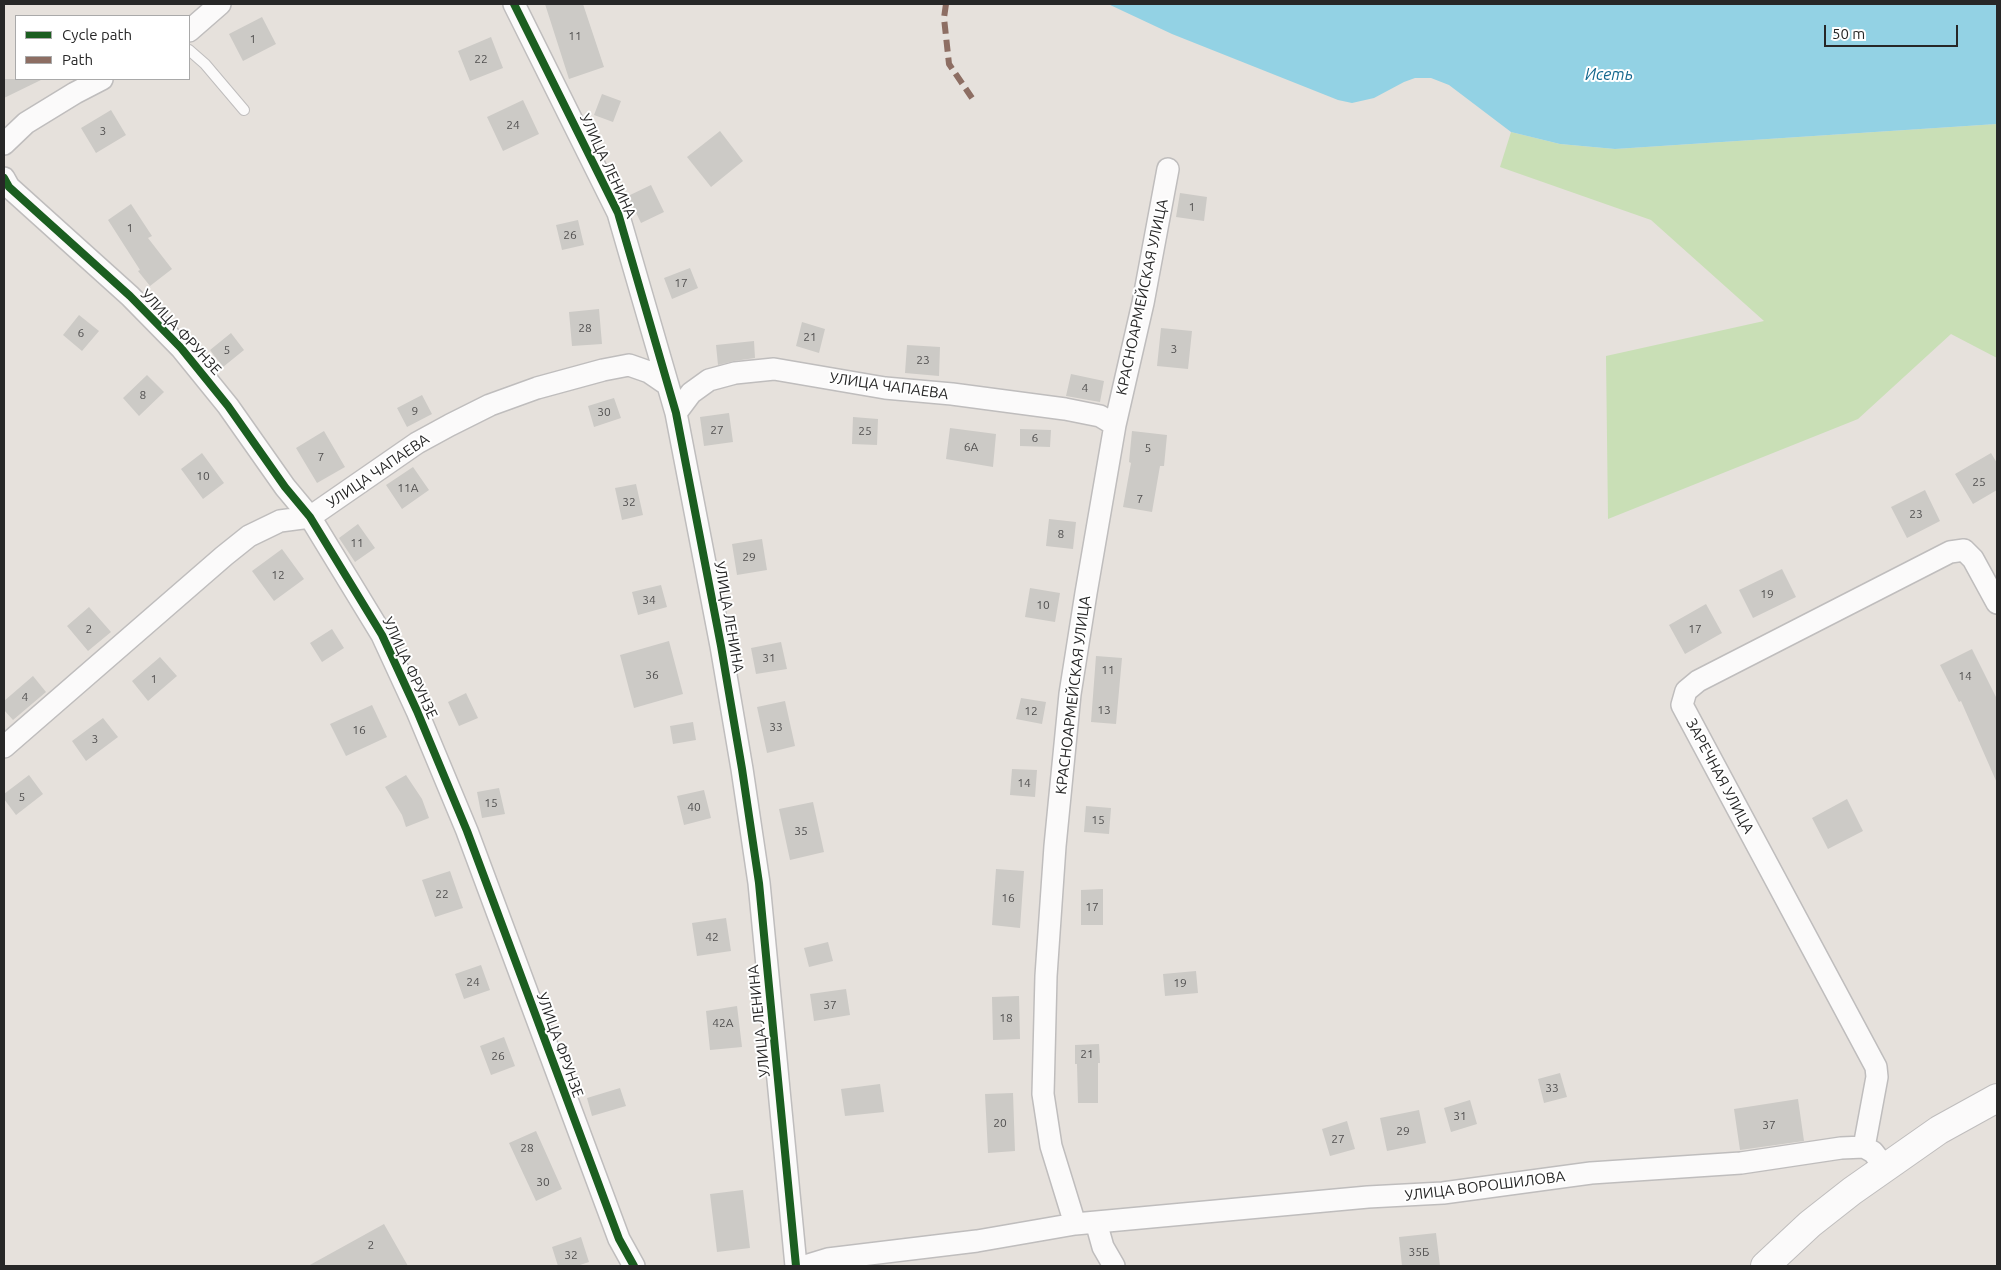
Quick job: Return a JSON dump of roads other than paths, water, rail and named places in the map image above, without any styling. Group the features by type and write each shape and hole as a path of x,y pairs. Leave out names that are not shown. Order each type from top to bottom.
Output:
{"main road":[{"path":"1765,1266 1810,1224 1885,1167 1939,1130 1997,1098"}],"street":[{"path":"190,30 220,4"},
{"name":"УЛИЦА ЛЕНИНА","path":"514,4 618,214 676,413 742,769 759,883 796,1266"},
{"path":"4,144 26,123 74,93 100,80"},
{"name":"КРАСНОАРМЕЙСКАЯ УЛИЦА","path":"1076,1224 1058,1174 1046,1119 1043,1094 1046,986 1055,846 1070,694 1114,425 1143,303 1168,169"},
{"name":"УЛИЦА ФРУНЗЕ","path":"4,178 9,187 130,296 181,348 228,406 285,487 310,517 382,635 417,711 466,830 618,1239 634,1266"},
{"name":"УЛИЦА ЧАПАЕВА","path":"4,747 249,536 280,521 310,517 417,443 490,405 536,388 602,370 629,365 649,372 668,384"},
{"name":"УЛИЦА ЧАПАЕВА","path":"676,413 691,393 709,380 735,373 774,368 885,388 952,394 1065,409 1100,416 1114,425"},
{"name":"ЗАРЕЧНАЯ УЛИЦА","path":"1864,1147 1878,1077 1876,1067 1682,705 1686,691 1698,681 1950,552 1964,550 1973,559 1997,603"},
{"path":"1864,1147 1873,1152 1885,1167"},
{"name":"УЛИЦА ВОРОШИЛОВА","path":"805,1266 828,1259 977,1240 1076,1224 1443,1193 1592,1173 1741,1163 1841,1148 1864,1147"},
{"path":"1096,1222 1103,1247 1114,1266"}],"lane":[{"path":"190,51 205,64 244,110"}],"water":[{"name":"Исеть","path":"1108,4 1997,4 1997,124 1615,149 1560,144 1511,132 1449,85 1431,78 1415,78 1374,98 1352,103 1338,100 1172,34"}]}
